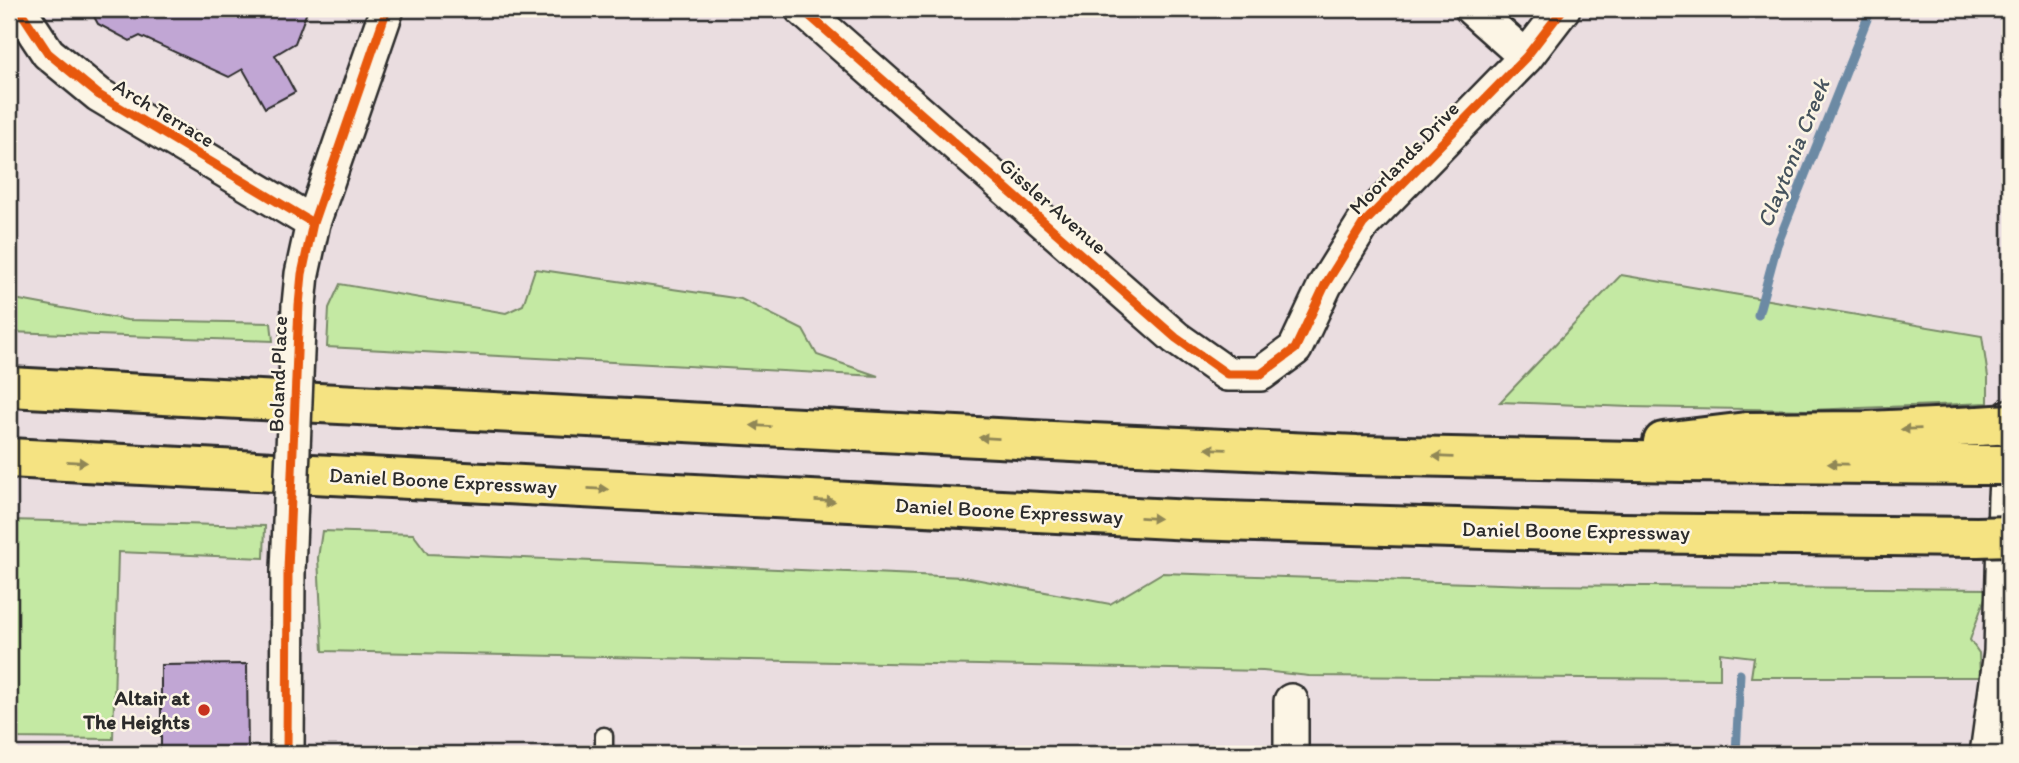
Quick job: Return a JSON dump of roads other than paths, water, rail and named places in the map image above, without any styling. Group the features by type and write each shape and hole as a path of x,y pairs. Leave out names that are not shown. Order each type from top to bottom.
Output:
{"highway":[{"path":"9,387 1092,443 1511,459 1995,465"},
{"path":"1511,459 1746,432 1867,430 2000,422"},
{"name":"Daniel Boone Expressway","path":"9,458 1191,520 1621,533 1994,537"}],"street":[{"name":"Arch Terrace","path":"19,9 48,53 99,95 313,223"},
{"name":"Boland Place","path":"287,754 288,570 302,274 313,223 387,9"},
{"name":"Gissler Avenue","path":"802,9 1176,338 1227,374 1261,374 1295,349"},
{"path":"1472,9 1526,57"},
{"name":"Moorlands Drive","path":"1295,349 1325,285 1363,224 1526,57 1563,9"},
{"path":"1987,754 2001,652 2005,498 2000,422"},
{"path":"1291,701 1291,754"}],"lane":[{"path":"604,736 604,754"}],"waterway":[{"name":"Claytonia Creek","path":"1758,315 1777,245 1871,9"},
{"name":"Claytonia Creek","path":"1736,754 1740,674"}],"place":[{"name":"Altair at The Heights","path":"204,710"}]}
